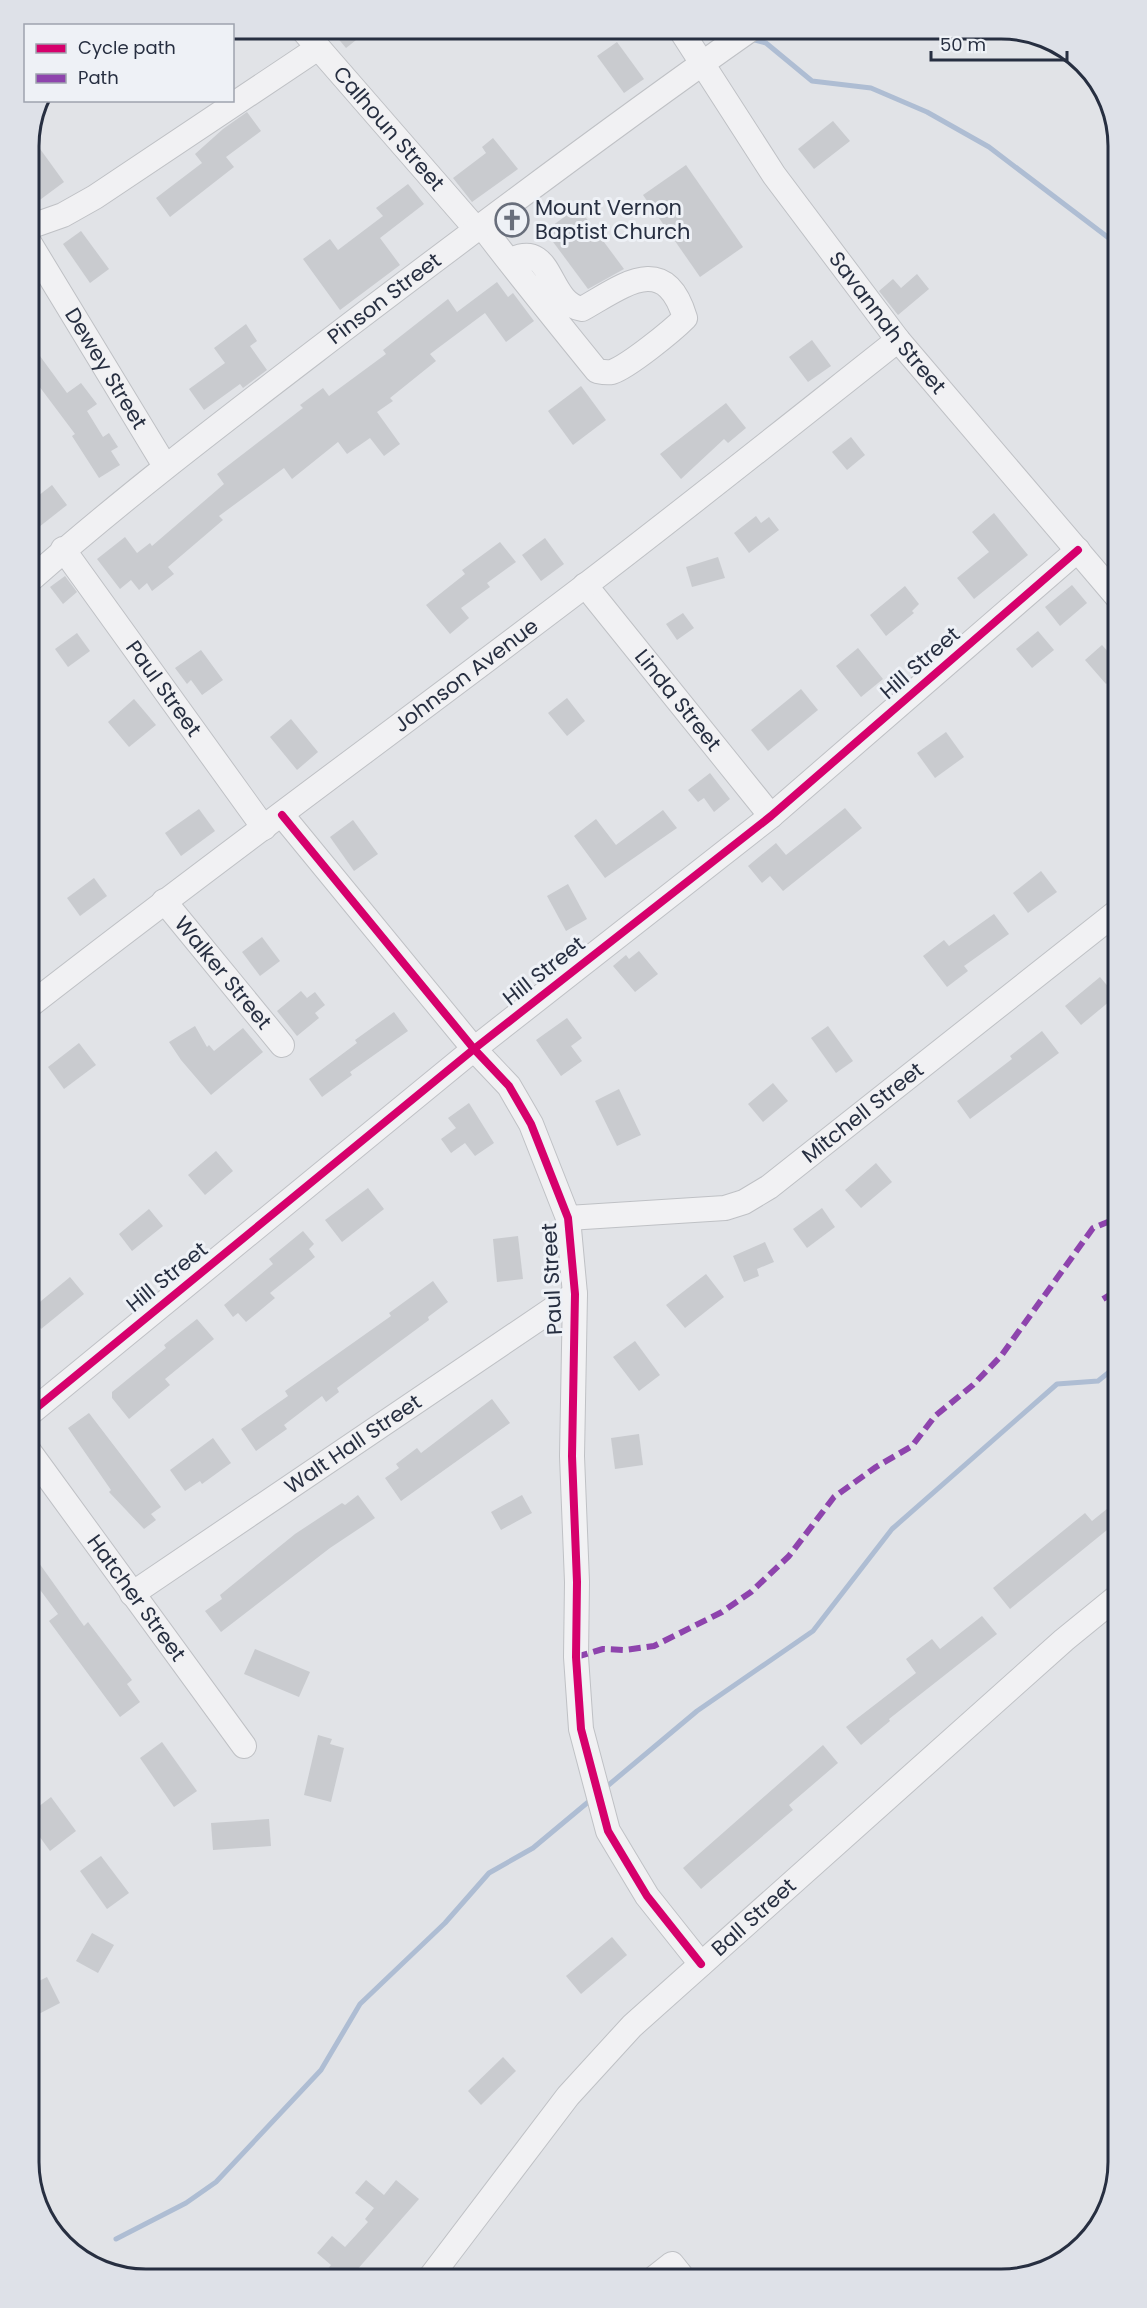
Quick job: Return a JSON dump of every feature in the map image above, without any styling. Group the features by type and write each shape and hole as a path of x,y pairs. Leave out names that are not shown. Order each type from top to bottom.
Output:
{"street":[{"name":"Calhoun Street","path":"311,39 509,261 597,371 610,372 620,367 674,329 685,318 681,302 660,280 647,277 625,283 582,309 569,304 532,254 523,254 509,261"},
{"name":"Savannah Street","path":"686,39 774,175 898,340 1108,585"},
{"name":"Pinson Street","path":"39,570 165,466 478,227 737,39"},
{"path":"39,223 63,214 95,197 318,48"},
{"name":"Dewey Street","path":"39,258 165,466"},
{"name":"Johnson Avenue","path":"39,998 164,901 273,822 585,585 898,340"},
{"name":"Paul Street","path":"63,549 273,822 509,1086 531,1124 568,1218 574,1294 572,1456 577,1582 576,1657 581,1729 608,1831 646,1896 701,1964"},
{"name":"Hill Street","path":"39,1406 474,1049 771,816 1078,550"},
{"name":"Linda Street","path":"585,585 771,816"},
{"name":"Walker Street","path":"164,901 282,1045"},
{"name":"Mitchell Street","path":"568,1218 706,1211 744,1202 769,1187 1108,920"},
{"name":"Walt Hall Street","path":"132,1594 574,1294"},
{"name":"Hatcher Street","path":"39,1465 244,1746"},
{"name":"Ball Street","path":"437,2269 568,2096 632,2026 1064,1640 1108,1605"}],"building":[{"path":"338,39 357,39 346,48"},
{"path":"617,42 644,79 624,93 597,56"},
{"path":"247,112 261,131 226,157 234,167 170,217 156,198 202,163 195,154 223,129"},
{"path":"833,121 850,141 814,169 798,149"},
{"path":"493,138 518,169 472,202 453,178 486,153 482,147"},
{"path":"39,147 64,182 39,201"},
{"path":"686,165 743,247 700,277 643,195"},
{"path":"408,184 424,204 380,238 400,265 340,310 303,259 330,239 338,250 383,216 376,208"},
{"path":"578,207 624,269 588,289 545,231"},
{"path":"81,231 109,269 90,283 63,244"},
{"path":"917,274 929,289 898,315 879,291 893,279 901,288"},
{"path":"497,282 508,297 513,293 534,321 506,342 485,313 430,354 436,361 390,398 393,401 377,412 400,444 384,456 370,438 347,454 338,442 292,479 284,468 219,516 223,520 168,567 174,574 152,591 147,583 139,590 131,580 120,589 97,559 125,537 137,553 150,543 152,546 224,484 217,474 303,408 300,405 323,388 329,396 386,354 383,350 448,299 457,312"},
{"path":"246,324 257,341 250,346 267,370 243,388 240,384 204,410 189,389 225,363 214,348"},
{"path":"812,340 831,366 808,382 789,357"},
{"path":"39,355 67,393 81,383 97,404 87,411 103,437 109,433 118,447 111,451 120,465 99,478 72,436 75,434 39,386"},
{"path":"581,386 606,420 573,445 548,411"},
{"path":"726,403 746,428 728,443 724,439 681,479 660,454"},
{"path":"851,437 865,455 847,470 832,452"},
{"path":"52,485 67,505 39,527 39,495"},
{"path":"994,513 1028,555 974,599 957,578 989,552 972,532"},
{"path":"756,516 761,523 769,517 779,530 749,553 734,533"},
{"path":"545,538 564,564 541,581 522,555"},
{"path":"500,542 516,562 487,583 490,587 461,608 469,618 450,634 426,605 465,574 462,570"},
{"path":"718,557 725,578 692,587 686,567"},
{"path":"65,576 77,592 63,604 50,587"},
{"path":"1072,585 1087,603 1060,626 1045,607"},
{"path":"905,586 919,604 912,611 914,613 886,636 870,615"},
{"path":"683,613 694,628 677,640 666,624"},
{"path":"1038,631 1054,650 1032,668 1016,649"},
{"path":"77,633 90,651 68,667 55,649"},
{"path":"1102,645 1108,652 1108,682 1106,684 1085,660"},
{"path":"858,648 883,679 861,697 836,666"},
{"path":"201,650 223,680 202,695 191,680 187,684 175,668"},
{"path":"801,689 818,710 768,751 751,730"},
{"path":"567,698 585,721 567,736 548,713"},
{"path":"134,699 156,725 129,747 108,722"},
{"path":"291,719 318,752 297,770 270,737"},
{"path":"946,732 964,757 935,778 917,753"},
{"path":"710,773 730,799 714,812 704,798 698,802 688,790"},
{"path":"845,808 862,828 783,891 770,876 762,883 748,866 776,843 786,855"},
{"path":"199,809 215,831 181,856 165,833"},
{"path":"663,810 677,828 605,878 574,836 596,819 616,845"},
{"path":"353,820 378,854 354,871 330,837"},
{"path":"1041,871 1057,892 1028,913 1013,893"},
{"path":"94,878 107,896 80,916 67,898"},
{"path":"568,884 587,919 566,931 547,896"},
{"path":"994,914 1009,934 964,966 968,971 947,987 923,956 944,940 949,946"},
{"path":"262,937 280,961 260,976 242,952"},
{"path":"639,951 658,974 635,992 613,966 626,955 629,959"},
{"path":"1100,977 1108,986 1108,1003 1081,1025 1065,1006"},
{"path":"301,991 307,998 315,992 325,1005 315,1013 319,1018 297,1036 277,1011"},
{"path":"394,1012 408,1031 350,1072 352,1075 322,1097 309,1079 357,1043 355,1040"},
{"path":"567,1018 582,1038 571,1046 582,1061 561,1076 536,1040"},
{"path":"195,1026 207,1047 209,1045 214,1051 243,1028 263,1052 211,1095 169,1042"},
{"path":"828,1026 853,1061 836,1073 811,1038"},
{"path":"1042,1031 1059,1053 970,1119 957,1101 1012,1059 1010,1056"},
{"path":"79,1043 96,1065 64,1089 48,1067"},
{"path":"773,1083 788,1101 763,1122 748,1104"},
{"path":"619,1089 641,1135 617,1146 595,1101"},
{"path":"469,1103 494,1143 475,1156 465,1143 451,1153 441,1139 456,1128 448,1118"},
{"path":"216,1151 233,1171 205,1195 188,1175"},
{"path":"876,1163 892,1182 861,1208 845,1190"},
{"path":"368,1188 384,1209 342,1242 325,1220"},
{"path":"822,1208 835,1227 807,1248 793,1229"},
{"path":"149,1209 163,1226 132,1251 119,1234"},
{"path":"303,1231 314,1244 309,1249 315,1257 270,1293 275,1298 246,1322 238,1313 233,1317 224,1305 273,1264 269,1259"},
{"path":"518,1236 523,1279 497,1282 493,1239"},
{"path":"765,1242 774,1262 757,1269 759,1276 744,1282 733,1256"},
{"path":"706,1274 724,1297 685,1328 666,1305"},
{"path":"70,1277 84,1294 41,1329 39,1303"},
{"path":"433,1281 448,1302 428,1317 429,1320 337,1388 339,1392 326,1402 322,1396 284,1425 287,1429 256,1451 241,1429 288,1396 285,1391 391,1316 389,1313"},
{"path":"197,1319 214,1339 165,1379 170,1385 129,1419 112,1398 112,1392 166,1348 164,1345"},
{"path":"635,1341 660,1375 639,1391 613,1357"},
{"path":"492,1399 510,1423 401,1501 385,1478 399,1468 396,1464 417,1448 421,1453"},
{"path":"89,1413 161,1507 151,1514 156,1520 144,1529 109,1492 111,1490 68,1428"},
{"path":"639,1434 643,1465 615,1469 611,1438"},
{"path":"213,1438 231,1463 202,1484 200,1481 185,1491 170,1470"},
{"path":"358,1495 375,1518 330,1548 221,1632 205,1611 222,1599 220,1595 295,1534"},
{"path":"522,1495 532,1513 501,1530 491,1512"},
{"path":"1108,1508 1108,1529 1010,1609 993,1588 1085,1513 1092,1521"},
{"path":"39,1563 84,1626 88,1622 132,1680 127,1684 140,1702 120,1717 49,1621 58,1614 39,1588"},
{"path":"982,1616 997,1634 889,1719 890,1721 861,1745 846,1727 916,1673 906,1659 932,1639 940,1649"},
{"path":"255,1649 310,1672 299,1697 244,1674"},
{"path":"318,1735 332,1739 330,1744 344,1748 331,1802 304,1795"},
{"path":"162,1742 197,1791 174,1807 140,1758"},
{"path":"823,1745 838,1763 789,1805 793,1810 701,1889 683,1868"},
{"path":"51,1797 76,1831 50,1851 39,1836 39,1806"},
{"path":"269,1819 271,1846 213,1850 211,1823"},
{"path":"101,1856 129,1893 107,1909 80,1871"},
{"path":"92,1933 114,1945 98,1973 76,1961"},
{"path":"612,1937 627,1955 581,1994 566,1976"},
{"path":"47,1977 60,2003 39,2014 39,1981"},
{"path":"503,2057 516,2071 481,2105 468,2091"},
{"path":"366,2180 384,2195 396,2180 419,2199 358,2269 328,2269 331,2265 317,2253 332,2236 345,2247 368,2222 365,2219 374,2208 355,2193"}],"waterway":[{"path":"751,39 766,43 812,81 871,88 927,112 989,147 1108,237"},
{"path":"605,1788 697,1711 813,1631 892,1529 1057,1384 1098,1381 1108,1373"},
{"path":"116,2239 186,2203 216,2182 321,2070 360,2004 445,1923 489,1873 533,1848 593,1798"}],"marked path":[{"path":"576,1657 603,1649 625,1650 654,1646 722,1612 751,1592 789,1556 834,1497 876,1467 912,1446 935,1416 973,1385 1001,1356 1093,1228 1108,1222"},
{"path":"1103,1299 1108,1296"}],"cycle path":[{"path":"39,1406 474,1049 771,816 1078,550"},
{"path":"282,815 474,1049 509,1086 531,1124 568,1218 575,1294 572,1456 577,1582 576,1657 581,1729 608,1831 647,1896 701,1964"}],"place":[{"name":"Mount Vernon Baptist Church","path":"512,220"}]}
